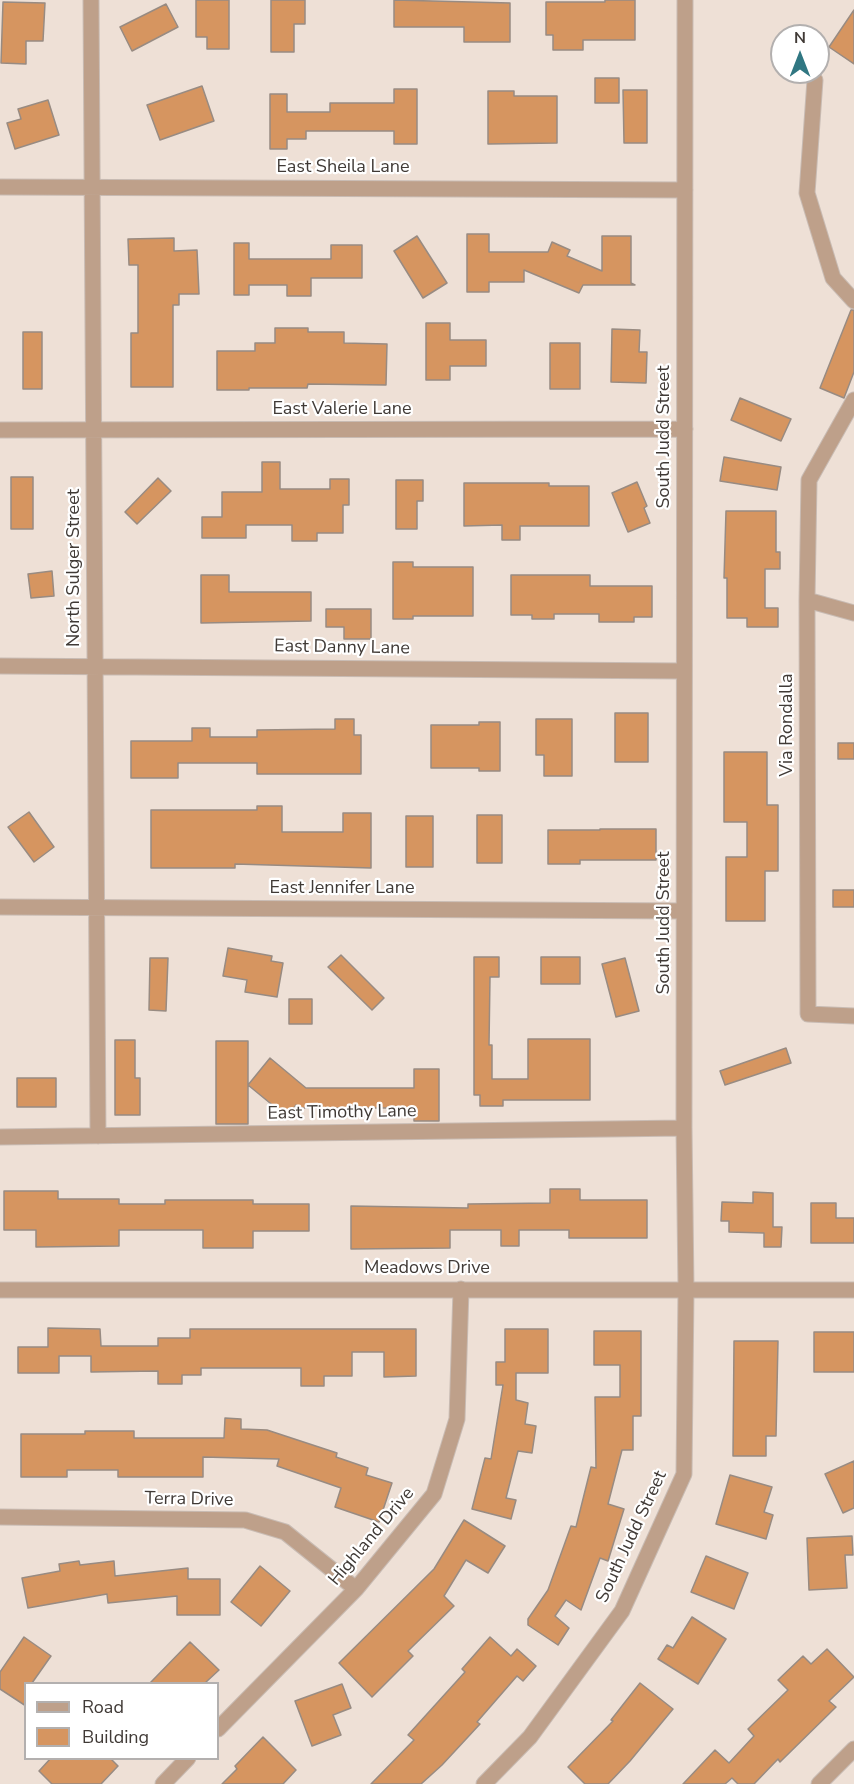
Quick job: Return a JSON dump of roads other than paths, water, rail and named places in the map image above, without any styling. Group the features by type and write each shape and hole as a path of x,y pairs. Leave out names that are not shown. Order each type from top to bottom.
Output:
{"street":[{"name":"North Sulger Street","path":"91,0 98,1136"},
{"name":"South Judd Street","path":"484,1784 530,1737 622,1611 684,1474 686,1289 684,1128 685,0"},
{"path":"815,84 807,193 833,278 854,301"},
{"name":"East Sheila Lane","path":"0,187 685,190"},
{"name":"Via Rondalla","path":"854,400 809,480 807,600 808,1014 854,1016"},
{"name":"East Valerie Lane","path":"0,430 685,429"},
{"path":"807,600 854,613"},
{"name":"East Danny Lane","path":"0,666 684,671"},
{"name":"East Jennifer Lane","path":"0,907 684,911"},
{"name":"East Timothy Lane","path":"0,1137 684,1128"},
{"name":"Highland Drive","path":"219,1728 356,1589 434,1494 457,1419 461,1289"},
{"name":"Meadows Drive","path":"0,1290 854,1290"},
{"name":"Terra Drive","path":"0,1517 245,1520 285,1532 356,1589"},
{"path":"819,1784 854,1749"},
{"path":"163,1784 186,1760"}]}
